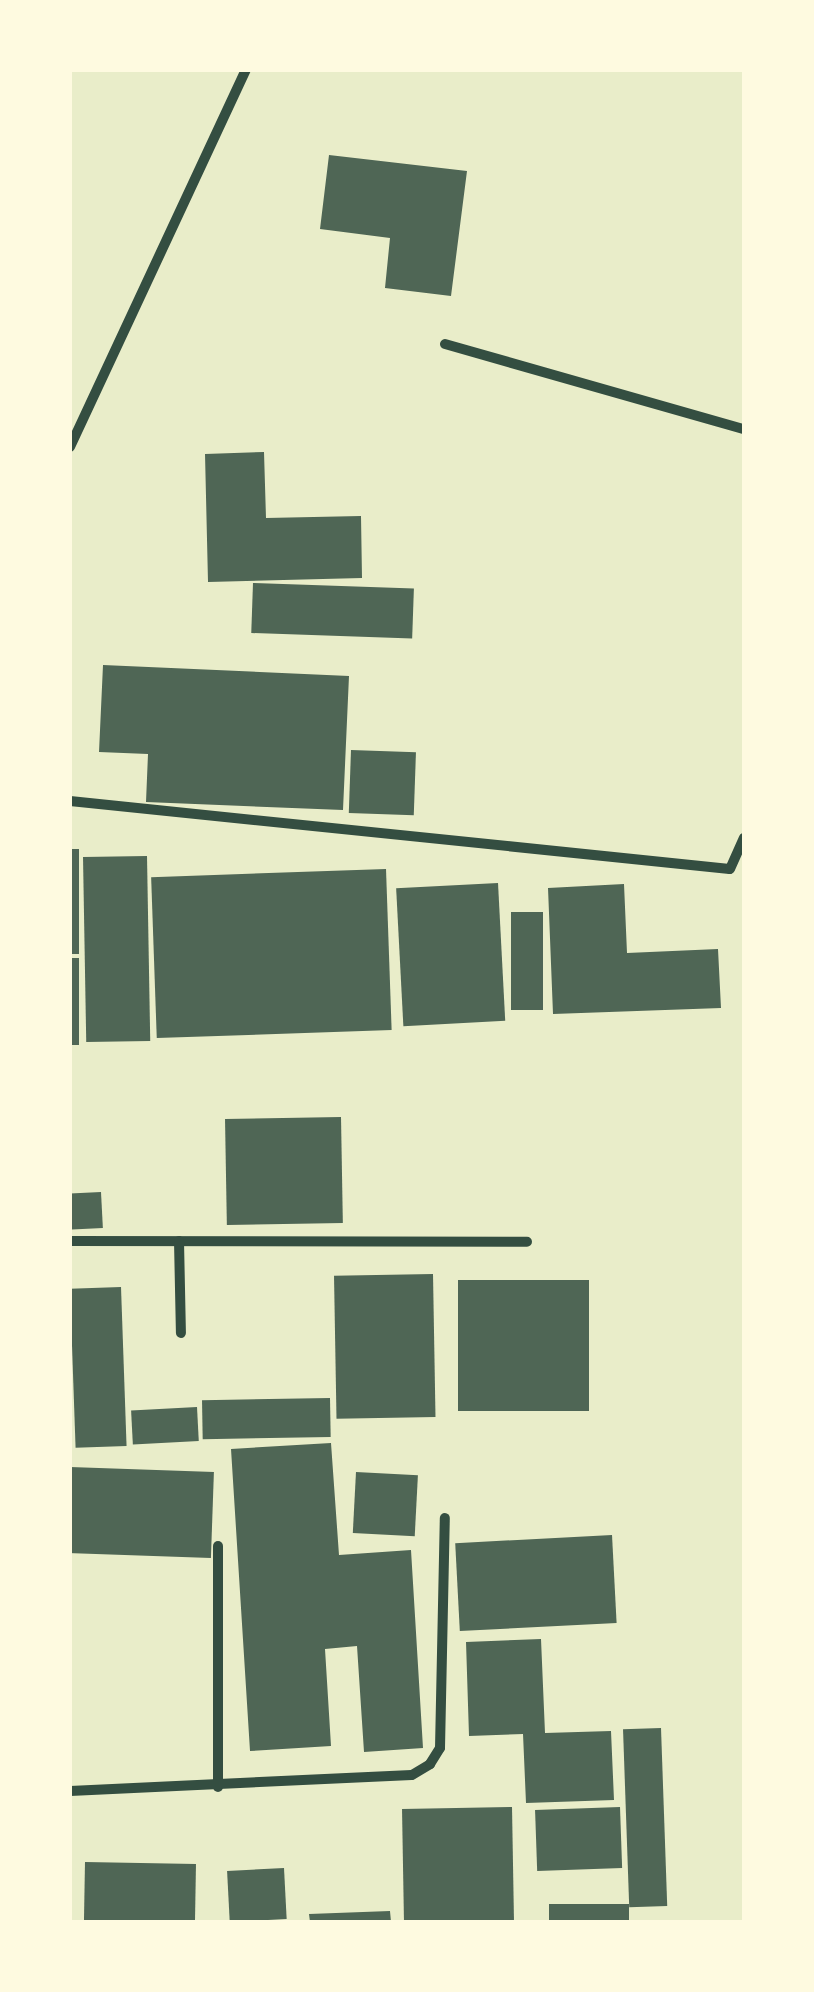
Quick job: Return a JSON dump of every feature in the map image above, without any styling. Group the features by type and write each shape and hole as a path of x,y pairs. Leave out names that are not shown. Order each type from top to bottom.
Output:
{"street":[{"path":"70,447 246,70"},
{"path":"444,344 744,429"},
{"path":"70,800 744,871"},
{"path":"730,869 744,838"},
{"path":"70,1241 526,1242"},
{"path":"180,1242 181,1333"},
{"path":"70,1791 412,1776 430,1764 440,1748 444,1518"},
{"path":"218,1546 218,1786"}],"building":[{"path":"329,155 467,171 451,296 385,288 390,238 320,229"},
{"path":"264,452 266,518 361,516 362,578 208,582 205,454"},
{"path":"253,583 414,589 412,639 251,633"},
{"path":"103,665 349,676 343,810 146,802 148,754 99,752"},
{"path":"351,750 416,752 414,815 349,813"},
{"path":"70,849 79,849 79,954 70,954"},
{"path":"147,856 150,1041 86,1042 83,857"},
{"path":"386,869 392,1030 157,1038 151,877"},
{"path":"498,883 505,1021 403,1026 396,888"},
{"path":"624,884 627,953 718,949 721,1008 553,1014 548,888"},
{"path":"511,912 543,912 543,1010 511,1010"},
{"path":"70,958 79,958 79,1045 70,1045"},
{"path":"341,1117 343,1223 227,1225 225,1119"},
{"path":"101,1192 103,1228 72,1230 70,1194"},
{"path":"433,1274 435,1417 337,1419 334,1276"},
{"path":"458,1280 589,1280 589,1411 458,1411"},
{"path":"121,1287 127,1446 76,1448 70,1289"},
{"path":"330,1398 331,1437 203,1439 202,1400"},
{"path":"197,1407 199,1441 133,1444 131,1410"},
{"path":"331,1443 339,1555 411,1550 423,1748 364,1752 357,1646 325,1649 331,1746 250,1751 231,1449"},
{"path":"70,1467 214,1472 211,1558 70,1553"},
{"path":"356,1472 418,1475 415,1536 353,1533"},
{"path":"612,1535 617,1623 460,1631 455,1543"},
{"path":"541,1639 545,1733 611,1731 614,1800 526,1803 523,1734 469,1736 466,1642"},
{"path":"661,1728 667,1906 629,1907 623,1729"},
{"path":"512,1807 514,1922 404,1922 402,1809"},
{"path":"620,1807 622,1868 537,1871 535,1810"},
{"path":"85,1862 196,1864 195,1922 84,1922"},
{"path":"284,1868 287,1919 230,1922 227,1871"},
{"path":"549,1904 629,1904 629,1922 549,1922"},
{"path":"390,1911 391,1922 310,1922 309,1914"}]}
